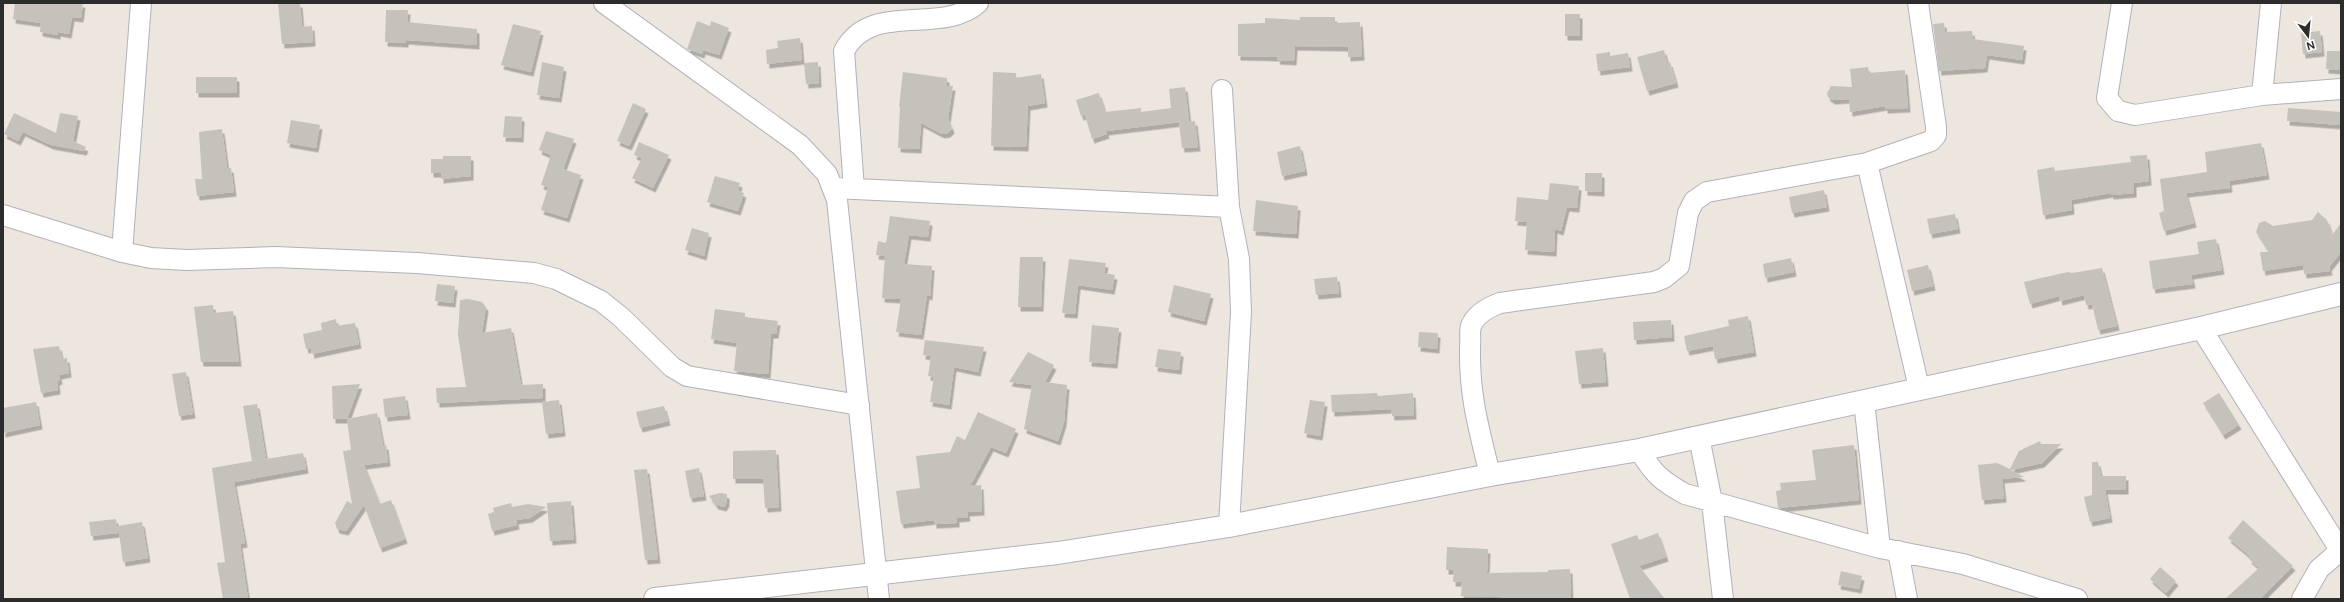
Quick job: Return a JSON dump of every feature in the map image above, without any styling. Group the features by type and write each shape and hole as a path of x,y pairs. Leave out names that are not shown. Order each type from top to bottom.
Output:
{"street":[{"path":"122,252 141,3"},
{"path":"604,3 800,145 827,174 834,188 859,405 875,574 879,599"},
{"path":"854,189 844,51 848,41 865,26 883,21 964,12 978,3"},
{"path":"1490,475 1475,417 1470,375 1471,327 1484,312 1500,304 1654,282 1664,278 1679,266 1688,213 1694,201 1707,192 1867,163 1931,141 1936,135 1936,127 1918,3"},
{"path":"2122,3 2108,98 2118,111 2135,115 2262,95 2341,90"},
{"path":"2262,95 2271,3"},
{"path":"1222,90 1229,207 1239,259 1241,312 1229,526"},
{"path":"1867,163 1919,388"},
{"path":"834,188 1229,207"},
{"path":"3,215 122,252 151,258 186,260 275,257 417,263 534,273 556,279 601,301 621,317 672,367 686,376 859,405"},
{"path":"655,599 696,597 875,574 1058,553 1229,526 1490,475 1639,450 1919,388 2202,328 2341,294"},
{"path":"2202,328 2340,550 2319,569 2302,599"},
{"path":"1864,401 1889,549 1907,599"},
{"path":"1700,437 1712,502 1723,599"},
{"path":"1639,450 1649,467 1663,482 1685,494 1889,549 1963,564 2077,599"}],"building":[{"path":"15,3 83,3 81,18 72,17 69,34 58,32 58,35 40,32 41,23 13,19"},
{"path":"278,3 300,3 302,27 312,26 313,42 282,44"},
{"path":"386,10 408,10 407,22 477,29 477,45 406,40 406,43 385,42"},
{"path":"1565,14 1580,14 1580,36 1565,36"},
{"path":"1300,17 1335,17 1335,23 1360,22 1362,56 1348,57 1348,47 1295,46 1294,61 1277,60 1278,57 1238,56 1238,24 1265,23 1265,18 1300,20"},
{"path":"697,21 710,26 711,21 729,28 719,55 703,50 702,54 687,49"},
{"path":"1944,23 1945,32 1972,31 1973,39 2024,46 2022,60 1987,55 1985,68 1939,71 1933,24"},
{"path":"513,24 541,31 531,72 501,65"},
{"path":"2320,31 2322,52 2303,54 2301,33"},
{"path":"800,38 802,60 767,64 766,50 778,48 777,41"},
{"path":"1664,50 1667,63 1670,62 1676,83 1647,91 1637,57"},
{"path":"2327,51 2341,51 2341,70 2326,69"},
{"path":"1610,52 1610,56 1628,53 1630,67 1598,71 1596,54"},
{"path":"542,62 564,67 559,98 537,95"},
{"path":"818,62 819,83 806,84 804,63"},
{"path":"1868,67 1869,73 1905,70 1908,108 1885,109 1885,106 1850,112 1849,99 1833,100 1828,97 1827,93 1831,86 1852,87 1850,69"},
{"path":"903,72 947,78 947,86 953,86 948,119 952,129 948,133 942,134 921,123 919,149 898,148 899,107"},
{"path":"993,72 1016,73 1016,78 1041,74 1045,103 1028,106 1026,147 991,146"},
{"path":"196,77 237,77 237,93 196,93"},
{"path":"1185,87 1189,121 1106,131 1107,134 1092,139 1085,115 1081,116 1076,100 1099,93 1105,112 1141,108 1141,112 1171,108 1169,89"},
{"path":"633,103 646,109 629,146 617,141"},
{"path":"2288,108 2341,112 2341,125 2287,121"},
{"path":"14,113 56,133 60,113 78,116 73,141 86,147 84,151 51,145 23,132 18,141 4,134"},
{"path":"505,116 522,117 521,138 503,137"},
{"path":"291,120 320,125 316,148 287,143"},
{"path":"1195,121 1198,147 1182,148 1179,123"},
{"path":"222,129 227,168 231,168 234,192 197,196 195,179 202,179 199,132"},
{"path":"546,131 574,139 563,169 581,175 567,218 541,210 548,187 541,185 551,155 539,150"},
{"path":"639,142 669,155 653,188 632,178 642,158 634,155"},
{"path":"2261,143 2267,175 2229,181 2230,188 2186,193 2194,223 2164,231 2159,213 2164,211 2160,179 2207,172 2205,152"},
{"path":"1300,146 1305,171 1282,176 1277,152"},
{"path":"2147,155 2149,181 2134,183 2134,193 2111,195 2111,193 2071,200 2072,210 2043,215 2037,170 2054,167 2055,171 2131,162 2130,156"},
{"path":"443,156 471,156 471,176 441,179 441,173 431,173 431,159 443,159"},
{"path":"1585,173 1602,173 1602,192 1585,191"},
{"path":"715,176 740,183 738,191 744,193 738,211 707,202"},
{"path":"1550,183 1579,186 1577,208 1567,207 1561,231 1555,229 1554,252 1525,250 1527,222 1515,221 1517,197 1548,200"},
{"path":"1824,190 1827,207 1792,213 1789,197"},
{"path":"1256,200 1298,206 1296,234 1253,231"},
{"path":"2318,212 2327,220 2332,235 2341,223 2341,252 2329,267 2330,271 2304,274 2303,265 2263,271 2260,252 2269,252 2256,232 2259,223 2265,221 2273,226 2312,220"},
{"path":"1955,214 1958,229 1930,234 1927,219"},
{"path":"890,216 930,221 928,237 909,235 904,264 932,266 930,296 927,295 921,335 896,332 901,299 882,298 885,256 876,255 878,241 886,243"},
{"path":"692,228 709,233 704,256 685,250"},
{"path":"2216,239 2222,270 2191,275 2193,284 2153,289 2149,261 2199,254 2197,242"},
{"path":"1020,257 1043,257 1041,307 1018,307"},
{"path":"1791,258 1794,272 1765,278 1763,264"},
{"path":"1069,259 1106,263 1104,273 1115,275 1112,290 1078,285 1075,314 1062,313"},
{"path":"1928,265 1933,286 1912,291 1907,270"},
{"path":"2102,268 2117,326 2098,330 2092,304 2086,305 2084,295 2060,301 2059,296 2030,304 2024,282 2068,272 2072,273"},
{"path":"1337,277 1339,293 1316,295 1314,279"},
{"path":"437,284 455,286 453,303 435,301"},
{"path":"1174,285 1211,294 1204,321 1168,312"},
{"path":"468,299 482,302 486,307 482,333 511,328 521,385 543,384 543,398 437,403 436,388 466,387 458,335 460,300"},
{"path":"213,305 214,313 233,311 239,362 201,362 194,307"},
{"path":"715,309 745,313 745,317 778,321 776,334 771,334 768,374 734,371 737,343 711,339"},
{"path":"1748,316 1754,352 1715,359 1713,346 1687,351 1684,336 1729,326 1728,320"},
{"path":"336,319 337,326 355,323 359,344 312,354 311,348 306,349 303,334 322,330 321,323"},
{"path":"1671,320 1672,337 1634,340 1633,322"},
{"path":"1092,325 1119,328 1115,364 1089,362"},
{"path":"1419,332 1438,333 1437,349 1418,347"},
{"path":"925,340 984,347 978,372 954,367 949,405 930,402 934,377 928,376 931,356 923,355"},
{"path":"59,346 62,359 67,358 69,373 59,375 60,380 57,381 58,390 41,393 33,349"},
{"path":"1603,348 1606,382 1579,384 1575,351"},
{"path":"1158,349 1181,352 1179,370 1155,367"},
{"path":"1028,352 1054,365 1045,382 1067,385 1064,422 1058,441 1024,429 1032,385 1009,382"},
{"path":"186,372 193,414 179,416 172,374"},
{"path":"360,384 347,419 333,419 332,386"},
{"path":"1377,393 1378,396 1413,393 1414,415 1392,416 1391,409 1332,412 1331,395"},
{"path":"2219,393 2239,425 2223,435 2203,403"},
{"path":"405,396 408,415 385,417 383,399"},
{"path":"559,400 563,432 546,434 542,402"},
{"path":"1310,400 1325,402 1320,436 1304,433"},
{"path":"36,402 40,425 3,433 3,408"},
{"path":"257,404 266,459 303,453 306,469 234,482 245,543 240,544 248,599 223,599 217,563 225,562 212,468 252,461 243,406"},
{"path":"664,406 668,421 640,428 636,412"},
{"path":"978,412 1016,429 1006,453 991,447 970,486 981,485 982,511 967,512 968,517 957,518 957,523 934,524 934,520 901,524 896,491 920,488 916,456 950,452 957,436 965,440"},
{"path":"377,413 383,445 386,445 388,462 364,465 380,504 391,500 405,539 380,548 364,505 346,531 337,529 335,523 347,501 352,504 343,451 351,450 347,419"},
{"path":"2040,441 2041,444 2061,444 2042,463 2011,470 2024,477 2002,479 2004,498 1982,500 1978,465 1997,463 2010,469 2019,451"},
{"path":"1854,445 1859,500 1778,508 1776,491 1781,490 1780,483 1816,480 1812,450"},
{"path":"776,450 779,507 765,508 763,479 733,479 733,451"},
{"path":"2092,462 2098,462 2101,476 2126,476 2126,490 2105,490 2110,518 2090,522 2084,497 2092,495"},
{"path":"699,468 704,496 690,498 685,471"},
{"path":"647,469 658,559 645,560 634,470"},
{"path":"720,493 727,494 727,502 724,507 716,505 709,496"},
{"path":"571,501 574,539 550,541 547,503"},
{"path":"511,503 512,507 528,504 546,507 530,518 516,520 517,525 492,531 488,514 494,512 493,508"},
{"path":"116,519 118,533 91,536 89,522"},
{"path":"2243,520 2293,566 2260,599 2225,599 2259,568 2249,559 2251,557 2228,538"},
{"path":"142,522 148,558 123,562 118,526"},
{"path":"1658,533 1666,557 1639,566 1665,599 1630,599 1611,544 1637,535 1639,540"},
{"path":"1447,547 1488,549 1487,573 1548,572 1548,570 1570,569 1571,599 1461,596 1462,582 1453,582 1454,570 1446,570"},
{"path":"2160,567 2176,581 2166,593 2150,579"},
{"path":"1841,571 1862,576 1859,589 1838,585"}]}
